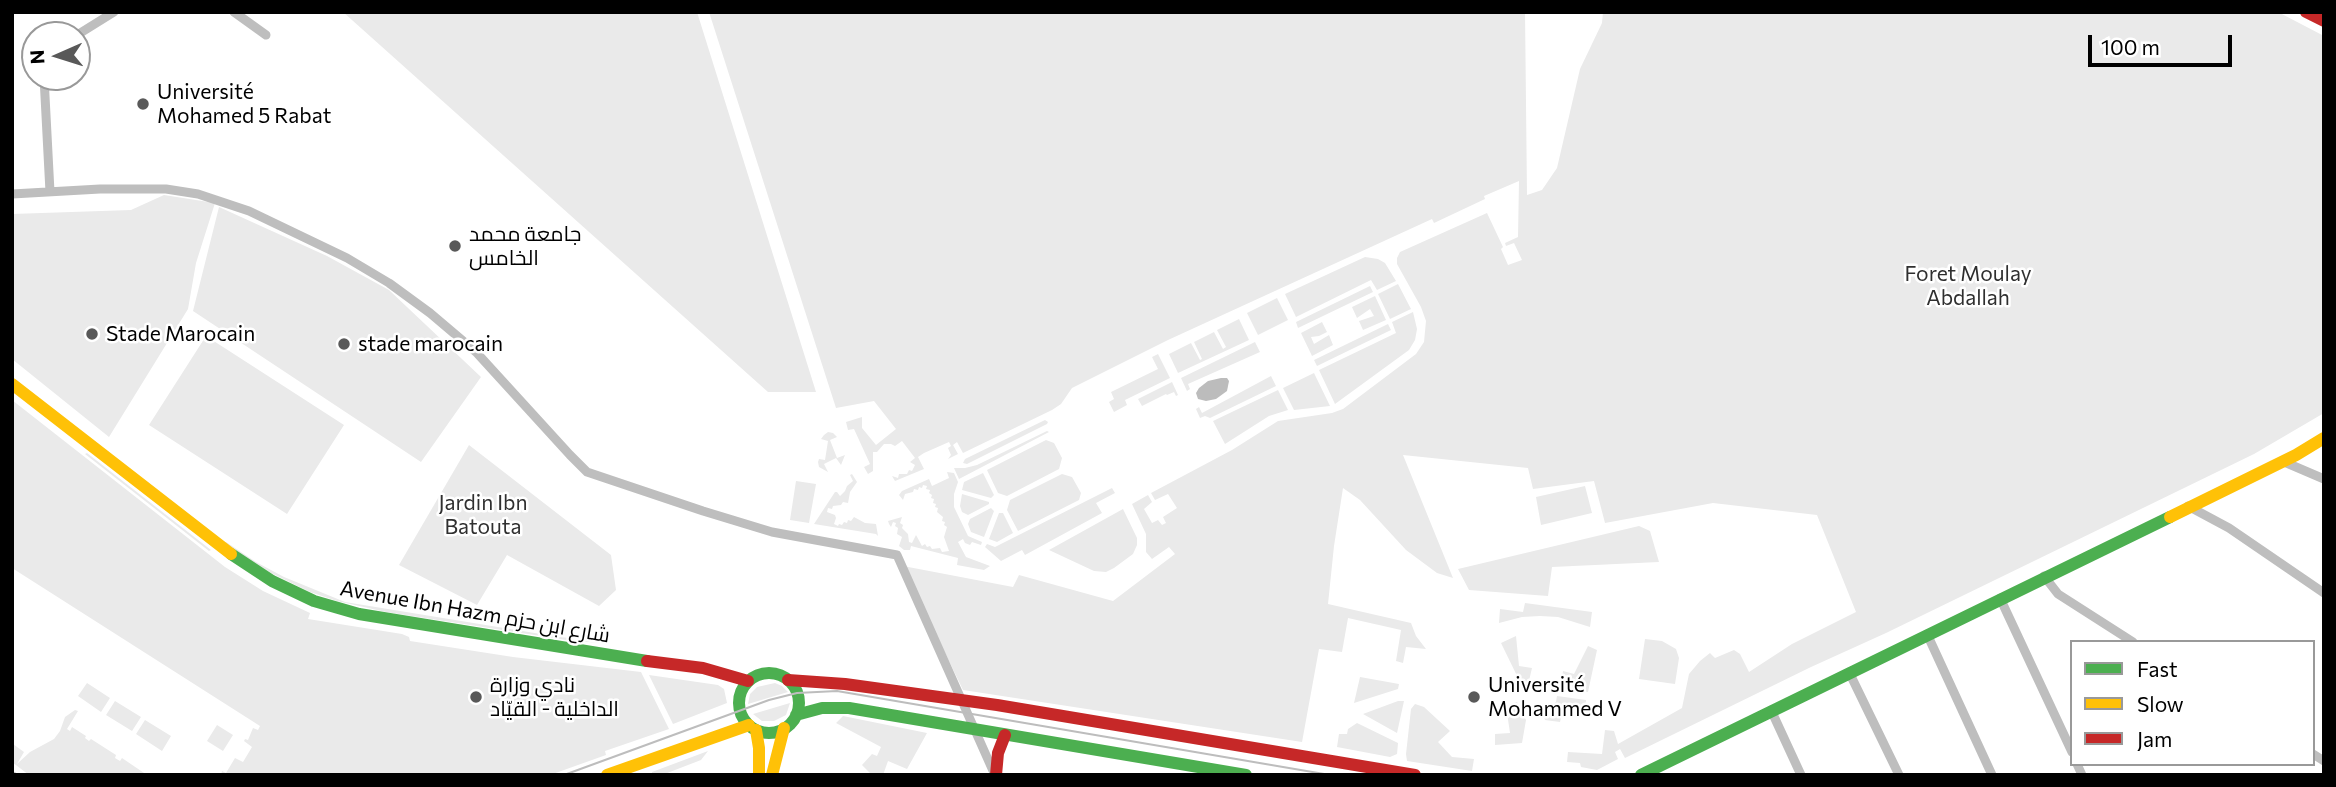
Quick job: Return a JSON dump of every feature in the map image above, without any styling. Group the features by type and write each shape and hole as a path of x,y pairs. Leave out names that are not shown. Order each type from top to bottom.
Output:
{"main road":[{"path":"2306,12 2324,21"},
{"name":"Avenue Ibn Hazm شارع ابن حزم","path":"12,384 218,546 271,582 314,601 372,616 627,658 711,669 748,681"},
{"path":"1641,775 2324,438"},
{"path":"759,775 759,748 753,727 741,715 739,703 741,691 748,681 765,673 778,674 788,680 797,693 799,704 796,715 784,728 772,775"},
{"path":"788,680 845,684 961,701 1415,775"},
{"path":"796,715 822,708 849,708 1005,735 1175,769 1246,775"},
{"path":"607,775 753,727 772,732 784,728"},
{"path":"995,775 998,753 1005,735"}],"street":[{"path":"91,27 114,12"},
{"path":"234,12 266,35"},
{"path":"45,91 50,192"},
{"path":"12,194 166,189 198,194 249,211 346,258 430,313 476,352 587,471 772,532 897,555 995,775"},
{"path":"2282,461 2324,479"},
{"path":"2188,506 2252,542 2324,593"},
{"path":"2044,576 2058,594 2130,640"},
{"path":"2000,598 2070,748"},
{"path":"1927,634 1992,775"},
{"path":"1849,672 1899,775"},
{"path":"1771,710 1801,775"}],"green space":[{"path":"343,12 697,12 816,392 768,392"},
{"name":"Foret Moulay Abdallah","path":"709,12 1525,12 1527,195 1542,190 1557,168 1580,69 1602,23 1603,12 2278,12 2324,36 2324,413 2254,454 1625,758 1620,749 1615,752 1618,759 1597,770 1581,767 1580,763 1567,762 1568,752 1602,754 1605,730 1614,731 1618,744 1682,708 1689,674 1710,653 1715,658 1734,650 1740,654 1749,672 1792,644 1856,612 1817,515 1713,503 1605,523 1594,481 1533,489 1528,468 1403,455 1453,578 1437,573 1406,550 1360,500 1343,488 1328,604 1411,623 1416,636 1426,649 1406,647 1403,663 1396,661 1401,630 1348,618 1342,652 1319,649 1302,742 963,690 903,566 1013,587 1019,575 1113,601 1175,554 1169,547 1152,559 1146,552 1146,534 1132,504 1148,495 1152,502 1144,509 1152,523 1158,520 1162,525 1166,523 1163,517 1177,508 1168,494 1155,500 1151,493 1232,450 1278,421 1343,409 1416,354 1424,342 1426,321 1397,264 1400,252 1487,213 1503,247 1501,249 1508,265 1522,260 1514,243 1506,246 1505,243 1518,237 1519,181 1434,223 1432,219 1168,340 1072,388 1061,404 1052,410 963,453 957,442 953,445 958,454 948,459 951,455 949,442 924,453 918,457 924,469 895,481 892,476 898,478 899,474 907,474 915,465 910,462 915,458 902,441 895,446 884,444 877,452 873,452 873,471 868,474 864,467 870,464 854,429 848,430 846,422 862,417 862,428 876,445 896,429 874,401 836,408"},
{"name":"Stade Marocain","path":"164,195 215,203 196,263 188,309 109,437 12,359 12,214 131,210"},
{"name":"stade marocain","path":"219,207 327,256 389,290 481,377 421,462 193,311"},
{"path":"1365,257 1385,263 1396,281 1377,290 1371,280 1296,317 1285,294"},
{"path":"1398,284 1411,309 1390,319 1378,294"},
{"path":"1370,286 1373,292 1298,328 1296,322"},
{"path":"1375,296 1386,320 1363,330 1359,321 1374,316 1370,309 1357,318 1352,307"},
{"path":"1277,298 1288,320 1258,335 1247,313"},
{"path":"1413,312 1417,329 1409,350 1335,404 1319,370 1396,333 1392,322"},
{"path":"1239,319 1249,340 1178,373 1169,354 1191,343 1200,360 1202,359 1194,342 1214,332 1223,349 1226,347 1217,330"},
{"path":"1322,322 1327,332 1311,337 1314,344 1329,335 1333,345 1312,356 1301,333"},
{"path":"1388,324 1391,330 1317,366 1314,360"},
{"path":"206,336 344,425 287,514 149,425"},
{"path":"1255,342 1260,352 1188,384 1190,389 1187,391 1181,378"},
{"path":"1158,354 1170,378 1125,400 1127,405 1114,412 1109,402 1114,399 1111,392 1158,369 1152,357"},
{"path":"1314,373 1330,406 1294,410 1283,388"},
{"path":"1271,376 1276,386 1210,418 1200,418 1196,409 1199,407 1202,413"},
{"path":"1172,382 1178,395 1174,392 1166,394 1142,406 1138,399"},
{"path":"1278,390 1288,410 1269,416 1225,444 1213,421"},
{"path":"12,400 225,567 263,591 310,613 308,619 402,634 409,637 410,641 513,657 641,672 669,729 605,751 606,755 550,775 221,775 222,771 226,773 235,758 243,762 252,747 244,741 248,740 253,728 258,730 260,726 12,568"},
{"path":"1045,420 1047,424 967,464 963,463 965,459"},
{"path":"828,432 837,437 830,440 837,458 845,455 841,465 836,458 824,464 828,472 819,467 818,462 819,459 825,460 828,441 821,439"},
{"path":"1049,432 959,479 954,468 977,465"},
{"path":"1046,440 1054,443 1062,458 1059,469 1007,496 998,493 987,470"},
{"name":"Jardin Ibn Batouta","path":"469,445 611,555 616,590 599,606 507,555 477,605 399,565"},
{"path":"87,453 211,550 85,454"},
{"path":"947,472 954,473 958,482 954,507 968,536 982,542 981,545 972,542 970,545 963,539 958,542 966,557 990,566 984,570 957,565 958,558 911,546 910,550 904,550 899,546 902,537 897,534 896,523 893,522 891,527 889,524 888,521 902,517 900,523 908,534 909,542 912,543 916,535 922,546 925,544 932,549 940,548 942,552 949,551 944,537 947,527 942,521 943,517 937,512 938,508 933,503 930,490 926,489 927,486 923,485 918,490 914,489 913,492 905,494 903,500 899,495 902,491 929,479 932,486 949,478"},
{"path":"983,473 994,495 991,498 962,490 964,482"},
{"path":"852,474 857,482 850,492 848,503 843,502 832,509 828,508 827,512 835,515 834,524 838,526 854,517 865,523 876,524 878,536 814,524 835,492 840,496 853,481 850,475"},
{"path":"1062,474 1072,477 1081,493 1079,500 1018,531 1007,510 1010,500"},
{"path":"796,481 816,484 809,523 790,520"},
{"path":"1585,486 1592,513 1541,525 1536,497"},
{"path":"1112,488 1115,493 1096,503 1102,513 1025,555 1022,550 1001,561 985,547 987,544 995,547"},
{"path":"962,494 989,504 968,515 962,512 960,506"},
{"path":"991,508 994,511 984,537 971,532 968,524 970,519"},
{"path":"1123,509 1137,538 1137,545 1133,554 1114,568 1106,572 1094,571 1049,550"},
{"path":"999,513 1003,513 1013,533 997,542 989,539"},
{"path":"1639,526 1650,531 1659,562 1552,567 1548,596 1469,590 1458,569"},
{"path":"226,542 284,577 345,602 603,643 573,641 386,612 337,601 310,592 271,573"},
{"path":"1525,603 1592,612 1590,627 1558,617 1540,616 1499,623 1500,609 1523,612"},
{"path":"1516,636 1519,666 1532,668 1528,685 1521,684 1501,643"},
{"path":"1645,639 1662,641 1676,649 1679,658 1675,684 1639,679"},
{"path":"1588,646 1597,650 1588,692 1560,688 1563,671 1574,674"},
{"path":"649,675 718,685 724,689 727,703 673,724"},
{"path":"1360,677 1399,684 1398,689 1354,703"},
{"path":"87,683 110,698 101,712 78,696"},
{"path":"775,683 788,692 748,704 750,694 757,687"},
{"path":"1557,696 1586,700 1585,713 1563,709 1560,722 1545,720 1543,713 1556,702"},
{"path":"115,701 141,717 132,731 106,715"},
{"path":"1404,701 1397,733 1363,714"},
{"path":"1517,702 1526,720 1522,743 1495,745 1495,734 1510,733 1506,706"},
{"path":"790,703 786,715 774,721 762,721 753,714"},
{"path":"1415,704 1424,707 1450,731 1438,742 1452,757 1474,759 1472,771 1407,761 1411,709"},
{"path":"75,710 78,711 67,729 70,731 72,727 89,741 91,739 116,755 115,758 120,761 122,758 147,775 29,775 12,762 13,744 24,752 17,764 30,752 54,739 65,717"},
{"path":"843,716 927,733 907,769 888,761 883,775 872,775 862,765 872,754 877,756 881,747 836,723"},
{"path":"145,720 171,736 162,751 136,734"},
{"path":"1357,723 1398,743 1397,754 1390,757 1337,747 1339,734 1347,734 1348,729"},
{"path":"217,725 233,735 223,751 207,741"},
{"path":"708,751 701,760 662,775 652,775 652,772"}],"shaded area":[{"path":"1227,378 1229,381 1227,391 1216,399 1198,399 1196,393 1199,388 1208,381"}],"tram line":[{"path":"564,775 769,700 797,693 837,691 1330,775"},
{"path":"12,772 18,775"}],"traffic: fast":[{"path":"1641,775 2170,517"},
{"path":"231,554 272,581 314,601 359,614 647,661"},
{"path":"769,673 786,678 794,686 799,703 794,720 786,728 769,733 752,728 744,720 739,703 744,686 752,678 769,673"},
{"path":"796,715 822,708 849,708 1246,775"}],"traffic: slow":[{"path":"12,384 231,554"},
{"path":"2170,517 2296,455 2324,438"},
{"path":"607,775 749,725"},
{"path":"772,775 784,728"},
{"path":"756,730 759,775"}],"traffic: jam":[{"path":"2306,12 2324,21"},
{"path":"647,661 703,668 748,681"},
{"path":"788,680 845,684 997,705 1415,775"},
{"path":"996,775 998,753 1005,735"}],"place":[{"name":"Université Mohamed 5 Rabat","path":"143,104"},
{"name":"جامعة محمد الخامس","path":"455,246"},
{"name":"Stade Marocain","path":"92,334"},
{"name":"stade marocain","path":"344,344"},
{"name":"نادي وزارة الداخلية - القيّاد","path":"476,697"},
{"name":"Université Mohammed V","path":"1474,697"}]}
